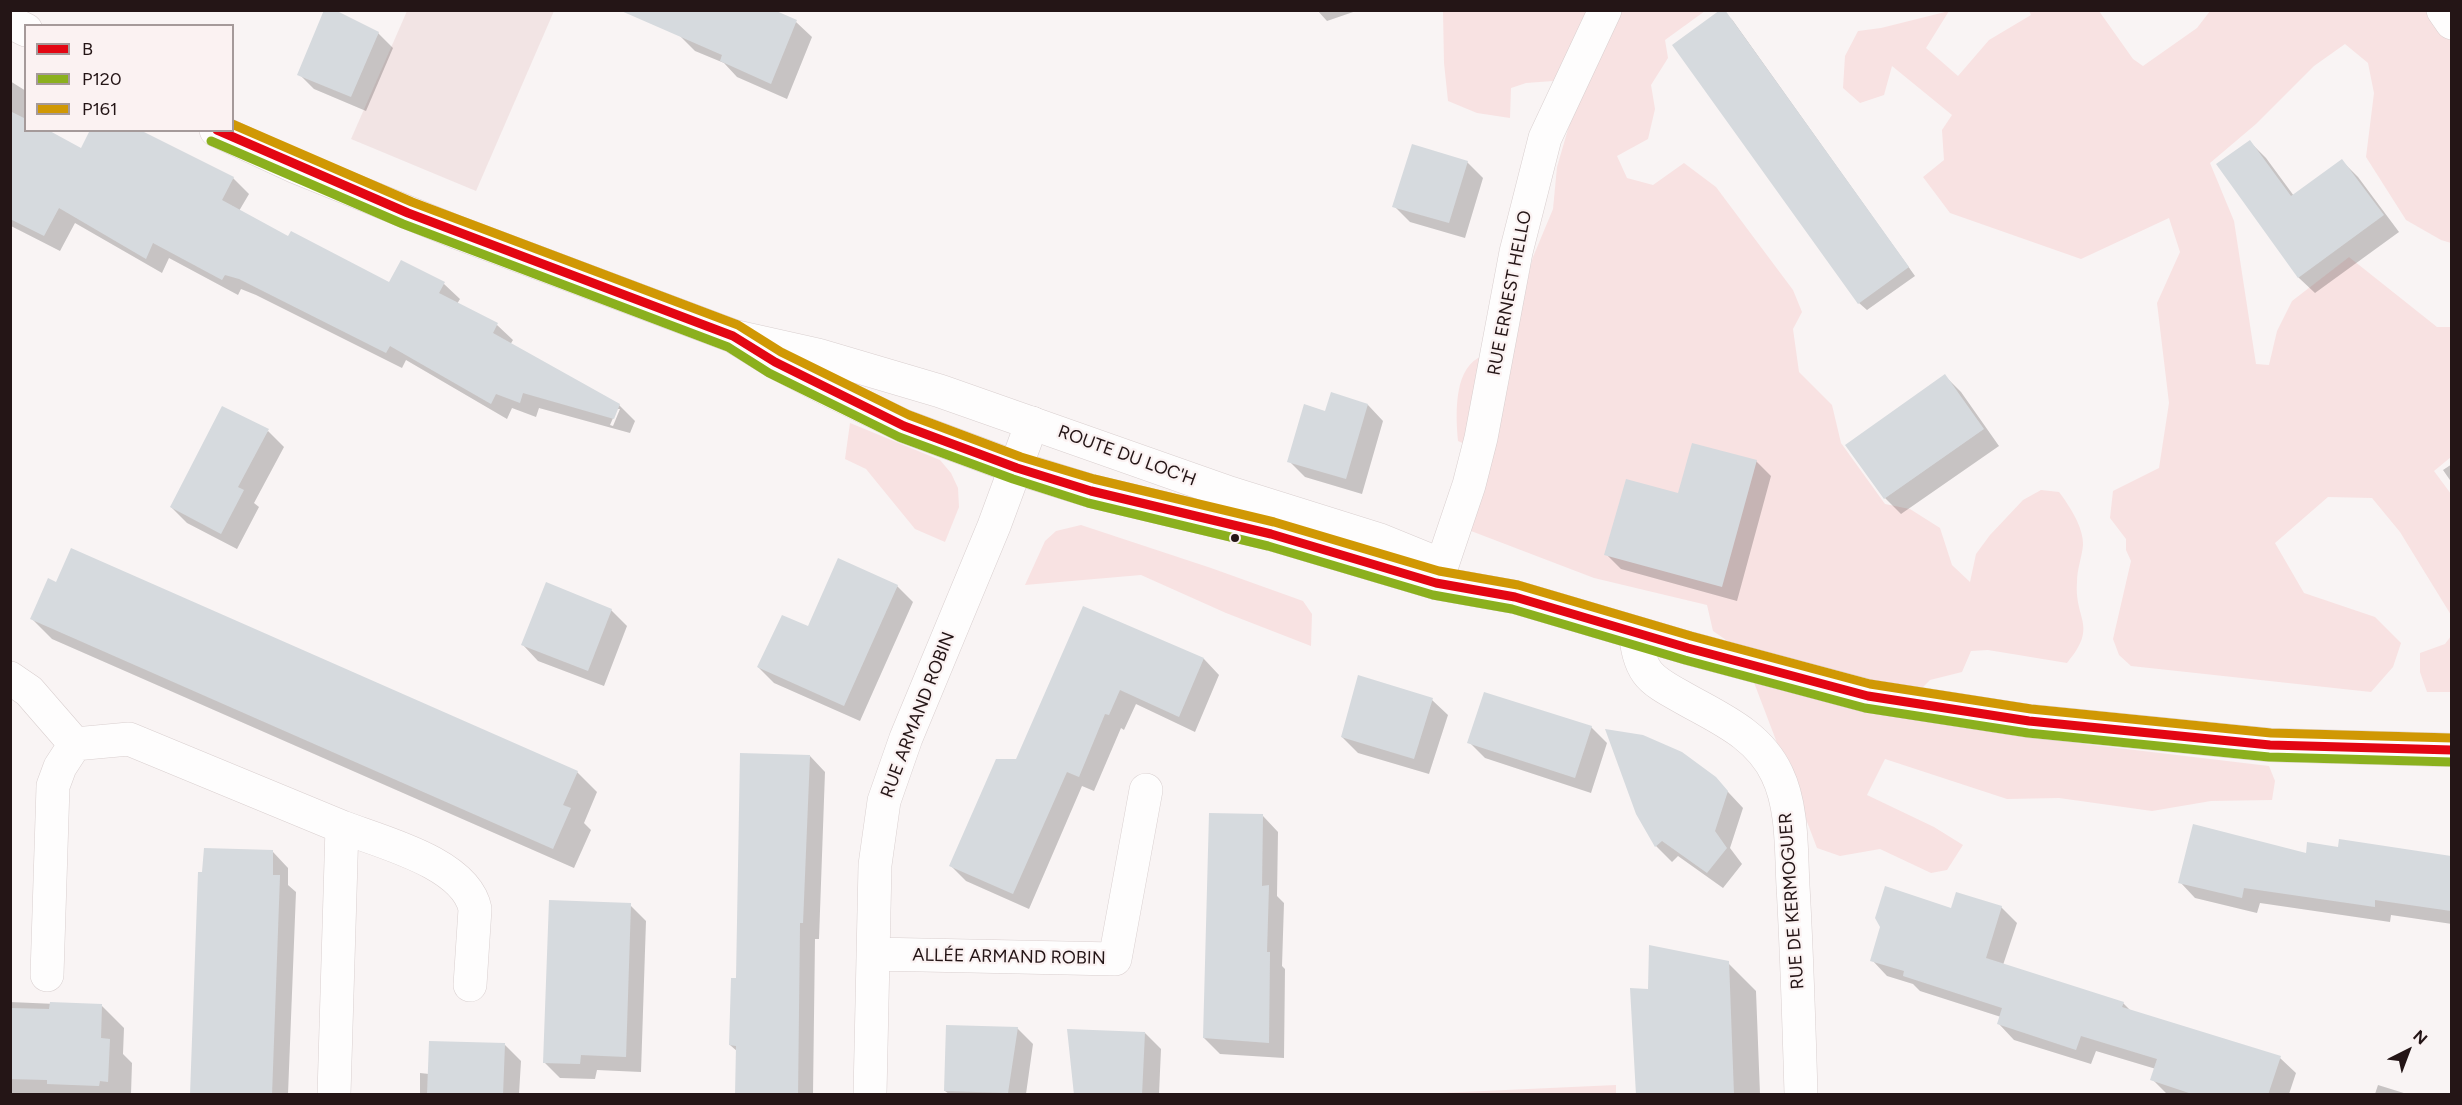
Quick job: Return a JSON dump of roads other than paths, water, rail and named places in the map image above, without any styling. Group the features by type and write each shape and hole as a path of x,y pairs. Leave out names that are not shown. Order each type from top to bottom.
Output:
{"street":[{"name":"RUE ERNEST HELLO","path":"1439,574 1482,438 1516,252 1545,138 1605,10"},
{"path":"2443,10 2451,23"},
{"path":"10,21 24,29"},
{"name":"ROUTE DU LOC'H","path":"220,132 297,167 467,236 733,336 818,355 940,391 1230,493 1380,540 1439,574"},
{"name":"ROUTE DU LOC'H","path":"733,336 820,386 904,426 1017,468 1091,491 1439,574 1635,633 1868,696 1981,714 2270,745 2451,750"},
{"name":"RUE ARMAND ROBIN","path":"870,1095 875,865 884,801 893,772 1017,468 1032,423"},
{"name":"RUE DE KERMOGUER","path":"1635,633 1638,652 1647,672 1668,689 1723,719 1747,736 1764,752 1777,774 1784,795 1791,849 1801,1095"},
{"path":"10,678 29,691 75,744"},
{"path":"75,744 129,739 441,866 461,881 472,896 476,922 470,985"},
{"path":"47,975 53,786 60,767 75,744"},
{"name":"ALLÉE ARMAND ROBIN","path":"874,954 1115,959 1146,790"},
{"path":"334,1095 342,827"}]}
